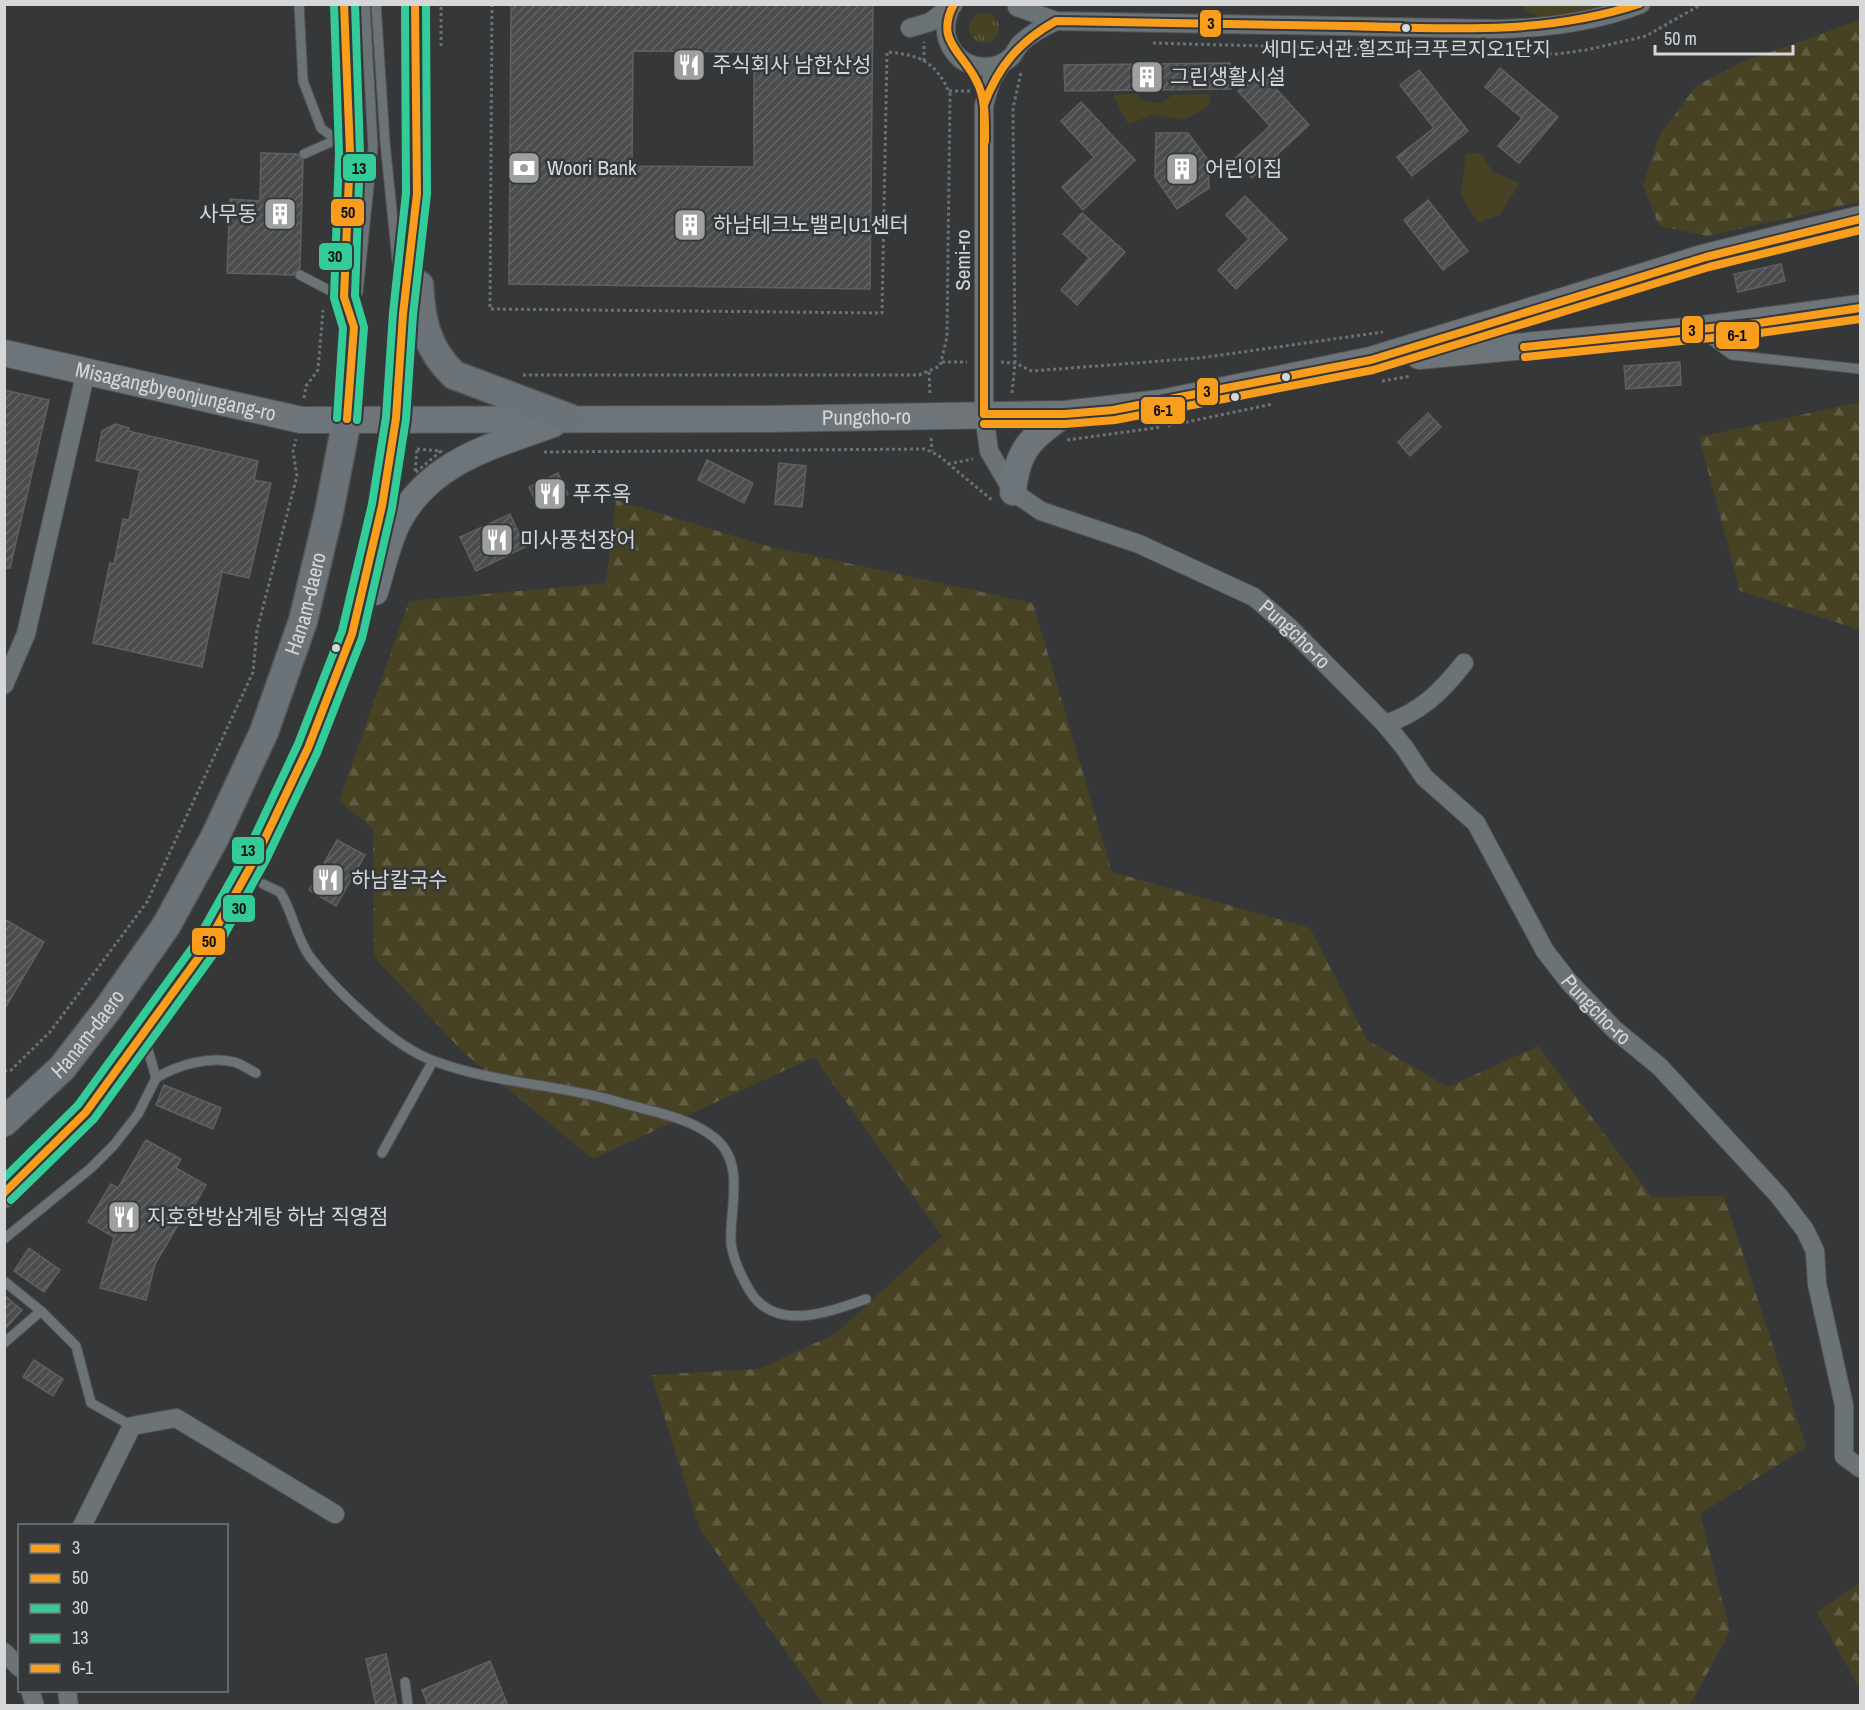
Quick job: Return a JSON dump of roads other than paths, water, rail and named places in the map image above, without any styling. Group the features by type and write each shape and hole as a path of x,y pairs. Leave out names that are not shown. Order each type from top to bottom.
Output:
{"main road":[{"name":"Hanam-daero","path":"10,1109 62,1068 108,1011 166,926 215,837 264,732 303,621 329,512 347,419 354,327 335,293 344,146 344,4"},
{"path":"415,4 420,314 424,330 440,362 454,375 569,418"},
{"path":"4,1192 86,1112 253,882 352,634 382,506 396,418 403,314 417,194"},
{"path":"1375,371 1706,257 1860,219"},
{"path":"984,414 1065,414 1161,403 1375,371 1860,309"},
{"name":"Misagangbyeonjungang-ro","path":"4,353 301,420 347,419"},
{"name":"Pungcho-ro","path":"347,419 764,419 984,414"},
{"path":"1013,492 1017,463 1028,444 1038,433 1065,414"},
{"path":"352,634 375,593 398,523 410,502 430,480 467,455 569,418"}],"street":[{"path":"1016,6 1056,21 1532,28 1581,22 1641,4"},
{"path":"948,43 946,24 952,6"},
{"path":"952,6 930,22 910,28 948,43 965,62 977,82 984,105"},
{"path":"1016,6 1022,19 1020,45"},
{"path":"984,105 991,81 1002,63 1012,56 1020,45 1056,21"},
{"path":"965,62 977,67 1002,63"},
{"name":"Semi-ro","path":"984,105 984,414"},
{"path":"4,685 26,634 86,371"},
{"name":"Pungcho-ro","path":"984,414 989,451 1013,492 1041,511 1139,544 1254,597 1289,627 1385,724 1424,777 1476,823 1545,951 1569,982 1615,1030 1660,1067 1779,1196 1805,1230 1815,1251 1816,1284 1844,1405 1844,1455 1860,1468"},
{"path":"1385,724 1422,707 1464,663"},
{"path":"83,1524 132,1426 176,1418 335,1514"},
{"path":"4,1652 18,1666"}],"lane":[{"path":"299,4 303,81 321,128 344,146"},
{"path":"354,327 373,147 365,4"},
{"path":"376,4 385,142 403,314"},
{"path":"304,154 344,146"},
{"path":"300,275 335,293"},
{"path":"1696,330 1732,355 1860,369"},
{"path":"253,882 273,884"},
{"path":"253,882 280,892 305,950 350,1001 395,1038 433,1061 499,1078 583,1092 671,1116 702,1130 717,1140 732,1166 733,1255 740,1273 759,1304 772,1314 802,1316 866,1299"},
{"path":"144,1035 156,1078"},
{"path":"382,1153 433,1061"},
{"path":"6,1236 91,1168 114,1145 138,1114 156,1078 171,1069 215,1062 235,1062 256,1073"},
{"path":"4,1281 41,1311 76,1346 91,1403 132,1426"},
{"path":"4,1343 41,1311"},
{"path":"405,1682 408,1706"}],"place":[{"name":"세미도서관.힐즈파크푸르지오1단지","path":"1406,28"},
{"name":"주식회사 남한산성","path":"689,65"},
{"name":"그린생활시설","path":"1147,77"},
{"name":"Woori Bank","path":"524,168"},
{"name":"어린이집","path":"1182,169"},
{"name":"사무동","path":"280,214"},
{"name":"하남테크노밸리U1센터","path":"690,225"},
{"name":"푸주옥","path":"550,494"},
{"name":"미사풍천장어","path":"497,540"},
{"name":"하남칼국수","path":"328,880"},
{"name":"지호한방삼계탕 하남 직영점","path":"124,1217"}]}
